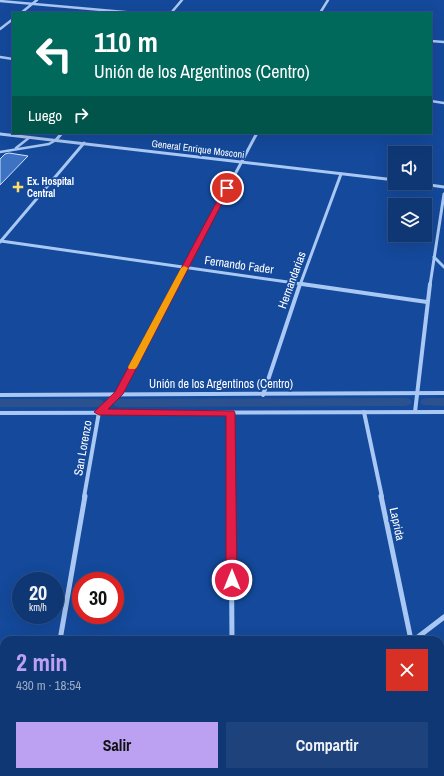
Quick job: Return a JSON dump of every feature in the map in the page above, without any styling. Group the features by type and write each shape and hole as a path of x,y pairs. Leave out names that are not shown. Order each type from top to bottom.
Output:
{"street":[{"path":"22,12 37,0"},
{"path":"172,12 182,0"},
{"path":"321,12 328,0"},
{"path":"0,1 125,12"},
{"path":"0,29 12,20"},
{"path":"432,41 444,42"},
{"path":"0,57 12,59"},
{"path":"432,101 444,103"},
{"name":"General Enrique Mosconi","path":"0,134 388,179"},
{"path":"56,140 61,134"},
{"name":"San Lorenzo","path":"61,636 99,412 118,394 256,134"},
{"path":"1,241 84,143"},
{"name":"Hernandarias","path":"263,394 300,284 341,174"},
{"path":"432,185 444,186"},
{"path":"416,412 427,302 444,194"},
{"name":"Fernando Fader","path":"1,241 427,302"},
{"path":"434,257 444,267"},
{"name":"Unión de los Argentinos (Centro)","path":"0,395 444,393"},
{"name":"Laprida","path":"364,412 410,636"},
{"path":"0,413 444,412"},
{"path":"231,413 232,636"},
{"path":"419,636 433,624 444,618"}],"lane":[{"path":"14,149 30,137"},
{"path":"0,152 48,144 56,140"}],"building":[{"path":"9,153 28,156 0,185 0,159 5,154"}],"waterway":[{"path":"120,403 405,402"},
{"path":"427,402 444,402"},
{"path":"0,403 97,403"}],"slow traffic":[{"path":"132,367 184,268"}],"place":[{"name":"Ex. Hospital Central","path":"18,187"}],"route":[{"path":"227,188 118,394 99,412 231,413 232,580"}]}
